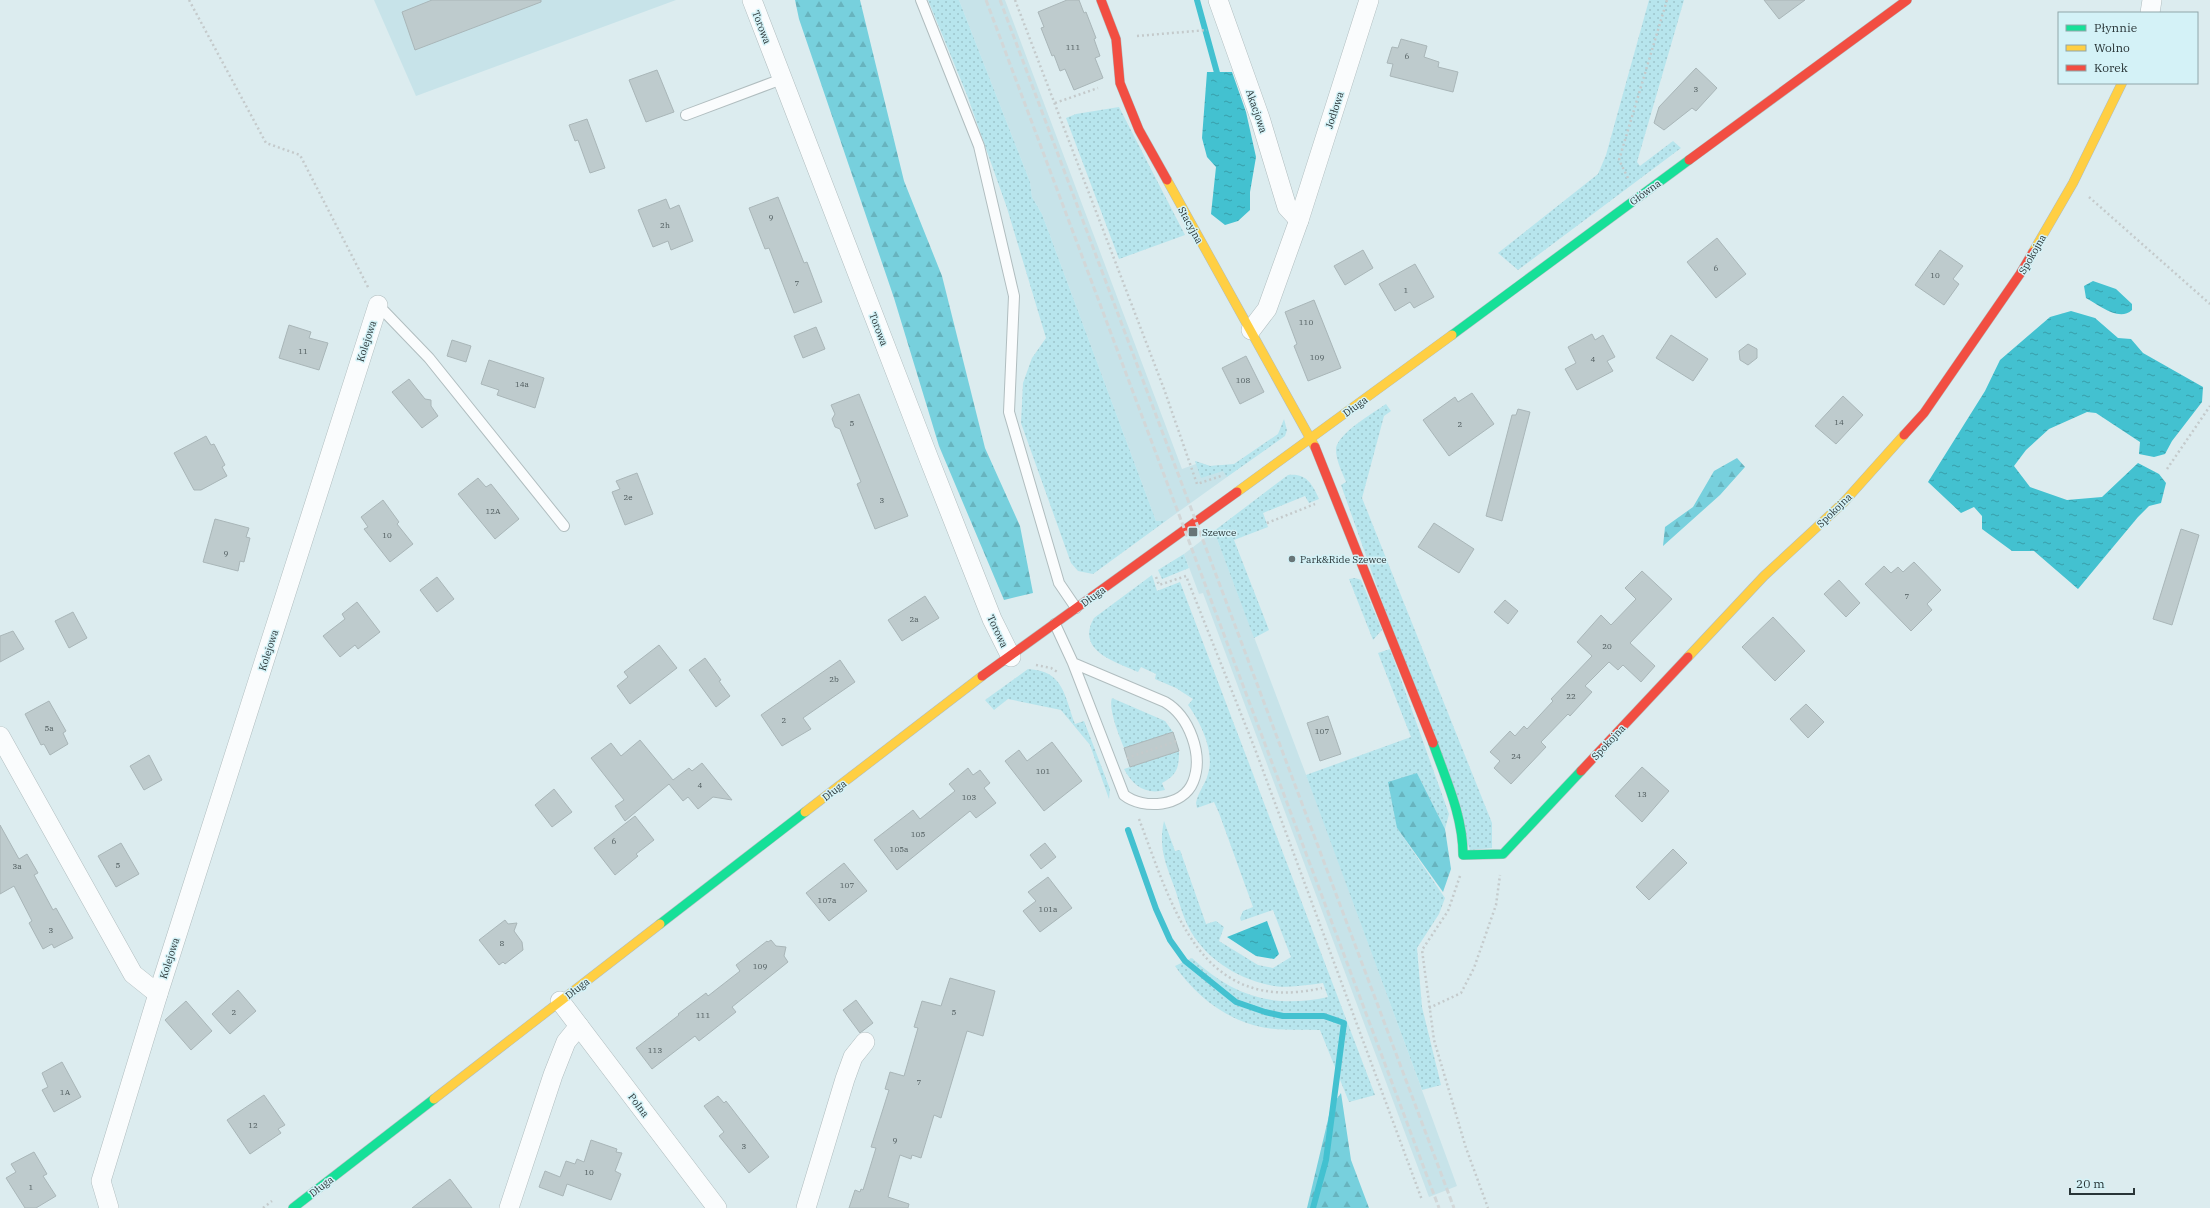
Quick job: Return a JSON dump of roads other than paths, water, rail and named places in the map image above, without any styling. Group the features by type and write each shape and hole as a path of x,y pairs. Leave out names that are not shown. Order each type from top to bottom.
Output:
{"street":[{"name":"Torowa","path":"752,0 992,619 1011,657"},
{"name":"Stacyjna","path":"1101,0 1116,39 1120,83 1139,130 1311,438 1429,731 1458,813 1463,839 1463,855"},
{"name":"Akacjowa","path":"1218,0 1260,118 1287,207 1300,220"},
{"name":"Jodłowa","path":"1251,330 1268,309 1300,220 1370,0"},
{"name":"Główna","path":"1384,385 1907,0"},
{"path":"2150,12 2152,0"},
{"name":"Spokojna","path":"1463,855 1503,854 1764,576 1844,502 1924,413 2020,274 2073,183 2122,84"},
{"name":"Kolejowa","path":"109,1208 101,1181 158,994 378,305"},
{"name":"Długa","path":"293,1208 960,692 1011,657 1076,608 1384,385"},
{"name":"Kolejowa","path":"0,736 133,974 158,994"},
{"name":"Polna","path":"560,1001 717,1208"},
{"path":"509,1208 552,1075 566,1042 579,1026"},
{"path":"806,1208 845,1079 853,1057 865,1042"}],"lane":[{"path":"921,0 979,146 1014,296 1009,412 1059,584 1076,608"},
{"path":"686,115 782,79"},
{"path":"378,305 428,358 564,526"},
{"path":"1055,624 1073,663 1124,796 1132,802 1145,804 1161,804 1178,798 1190,787 1197,764 1197,754 1183,718 1171,705 1073,663"}],"water":[{"path":"1207,72 1232,72 1246,112 1256,157 1250,192 1250,210 1238,221 1225,225 1211,214 1216,167 1207,157 1202,138"},
{"path":"2093,281 2116,289 2132,304 2132,310 2127,313 2115,313 2086,298 2084,286"},
{"path":"2071,311 2095,318 2118,338 2131,339 2143,353 2203,387 2202,402 2172,441 2165,454 2154,457 2139,454 2140,442 2096,413 2087,412 2049,429 2026,450 2014,466 2030,487 2067,500 2102,497 2138,463 2159,474 2166,483 2161,503 2149,506 2138,517 2078,589 2034,551 2012,551 1982,529 1982,516 1974,507 1961,513 1928,482 1985,391 2000,360 2050,317"},
{"path":"1267,921 1279,954 1274,959 1256,956 1227,937"}],"waterway":[{"path":"1197,0 1219,80"},
{"path":"1128,830 1156,909 1170,940 1185,961 1236,1002 1265,1012 1283,1016 1324,1016 1344,1023 1326,1160 1313,1208"}],"railway":[{"path":"986,0 1439,1208"},
{"path":"1000,0 1454,1208"}],"place":[{"name":"Szewce","path":"1193,532"},
{"name":"Park&Ride Szewce","path":"1292,559"}]}
